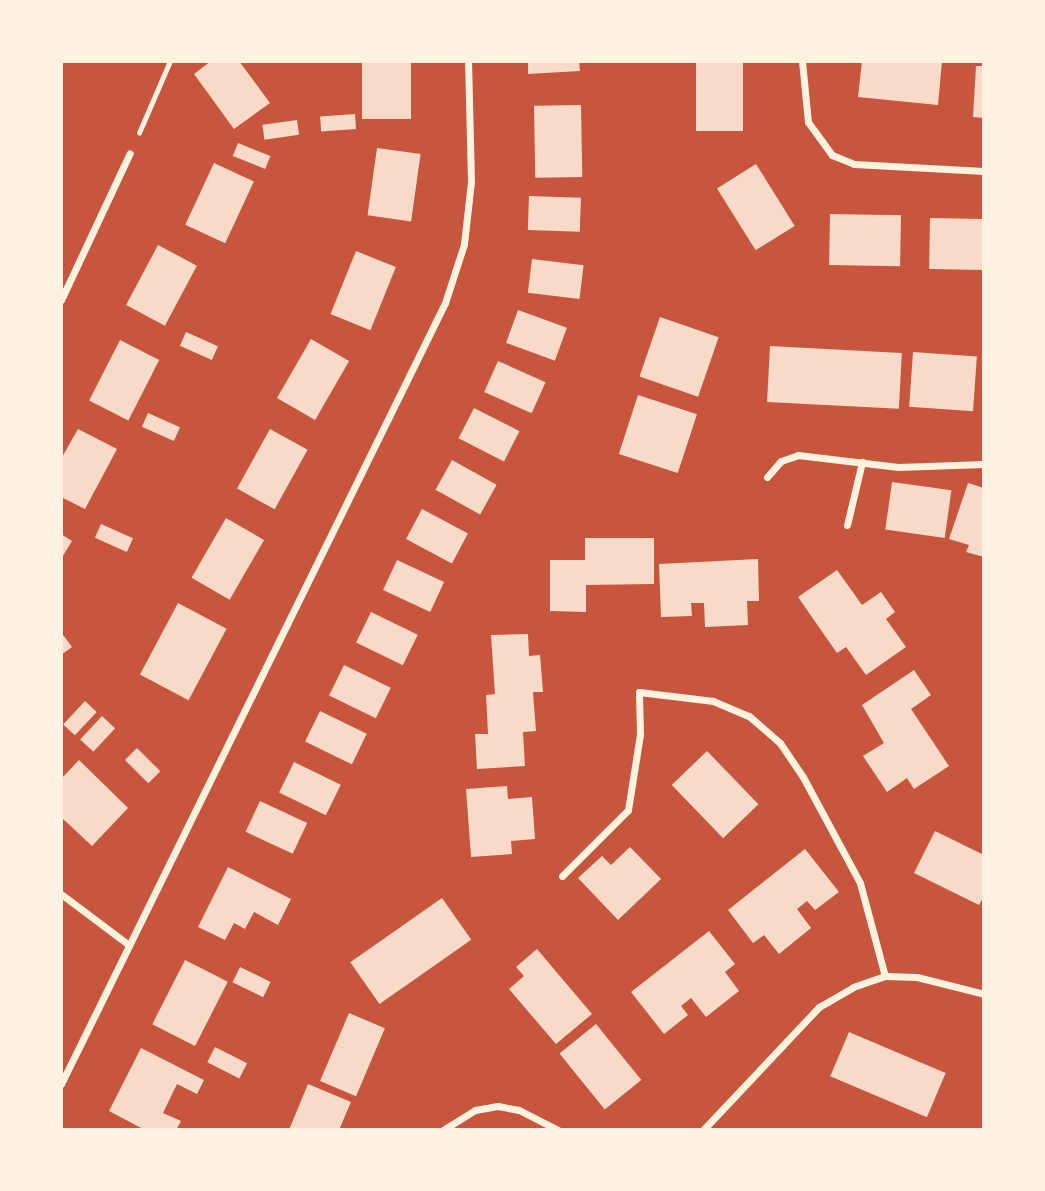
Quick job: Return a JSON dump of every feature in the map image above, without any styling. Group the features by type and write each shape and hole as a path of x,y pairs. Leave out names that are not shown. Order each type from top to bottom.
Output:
{"street":[{"path":"61,1084 445,303 464,244 471,182 468,61"},
{"path":"802,61 808,122 832,155 854,164 984,171"},
{"path":"61,300 130,153"},
{"path":"767,477 781,461 798,455 898,467 984,464"},
{"path":"847,525 862,462"},
{"path":"562,876 628,810 640,734 639,692 713,701 749,716 780,743 803,777 860,883 885,976"},
{"path":"61,894 128,945"},
{"path":"703,1130 819,1007 853,987 885,976 917,977 984,994"},
{"path":"443,1130 475,1110 498,1105 519,1110 558,1130"}],"path":[{"path":"130,153 170,61"}],"building":[{"path":"211,61 239,61 270,103 234,129 194,74"},
{"path":"362,61 411,61 411,119 362,119"},
{"path":"528,61 579,61 580,71 528,74"},
{"path":"696,61 743,61 743,131 696,131"},
{"path":"862,61 942,61 938,105 858,97"},
{"path":"976,66 984,66 984,118 973,117"},
{"path":"581,105 582,177 535,178 534,106"},
{"path":"355,114 356,129 321,131 320,116"},
{"path":"297,120 299,135 264,140 262,125"},
{"path":"238,143 270,156 265,169 233,156"},
{"path":"377,148 421,154 411,221 368,215"},
{"path":"214,163 254,182 225,243 185,225"},
{"path":"756,164 795,226 756,250 717,188"},
{"path":"529,196 581,198 580,232 528,230"},
{"path":"830,214 901,215 900,266 829,265"},
{"path":"930,218 984,219 983,270 929,269"},
{"path":"158,245 197,266 165,326 126,305"},
{"path":"356,251 396,267 370,330 331,314"},
{"path":"532,259 584,265 579,299 528,293"},
{"path":"518,310 567,328 555,361 506,343"},
{"path":"660,317 719,337 698,397 639,377"},
{"path":"186,332 218,346 212,360 180,346"},
{"path":"311,339 349,361 315,420 277,398"},
{"path":"120,340 159,360 128,421 89,401"},
{"path":"770,346 902,353 899,409 767,402"},
{"path":"913,352 977,356 973,411 909,407"},
{"path":"498,361 546,382 532,413 484,392"},
{"path":"638,395 697,414 678,473 619,454"},
{"path":"474,408 519,431 504,461 459,438"},
{"path":"148,413 180,427 174,441 142,427"},
{"path":"78,429 117,449 85,509 61,497 61,459"},
{"path":"270,429 308,450 275,509 237,488"},
{"path":"452,460 497,485 480,514 436,490"},
{"path":"892,482 951,490 945,538 885,530"},
{"path":"968,483 984,488 984,557 966,552 969,545 949,539"},
{"path":"422,509 468,533 452,563 406,539"},
{"path":"226,518 264,540 230,600 192,578"},
{"path":"101,524 133,538 127,552 95,538"},
{"path":"61,534 72,541 61,559"},
{"path":"585,538 654,538 654,584 586,585 586,612 550,611 550,560 585,560"},
{"path":"758,559 759,601 747,601 748,625 705,627 704,603 691,603 692,616 661,617 659,564"},
{"path":"397,560 444,582 430,612 383,590"},
{"path":"837,570 862,605 881,592 895,612 886,619 906,647 866,675 846,647 837,653 798,597"},
{"path":"178,603 227,629 189,700 140,675"},
{"path":"371,612 418,635 403,665 356,643"},
{"path":"61,632 72,647 61,655"},
{"path":"528,634 529,656 540,655 543,692 533,692 536,731 523,732 525,766 477,769 475,734 488,734 486,695 495,694 491,635"},
{"path":"344,665 391,688 376,718 329,696"},
{"path":"914,670 931,695 911,709 949,766 914,789 907,778 887,792 863,756 884,743 862,705"},
{"path":"85,701 97,712 75,735 63,724"},
{"path":"320,711 367,734 352,764 305,742"},
{"path":"102,716 115,728 93,752 80,739"},
{"path":"137,748 160,771 148,783 125,760"},
{"path":"707,751 758,804 723,838 672,785"},
{"path":"79,760 128,808 92,846 61,817 61,779"},
{"path":"294,762 341,785 326,815 279,793"},
{"path":"507,786 508,799 532,797 535,839 511,841 512,854 471,857 466,789"},
{"path":"260,801 307,823 293,854 246,832"},
{"path":"935,831 984,855 984,896 979,905 914,873"},
{"path":"630,847 661,879 618,920 578,878 602,856 611,865"},
{"path":"805,849 839,892 815,910 807,901 797,909 811,928 779,954 764,935 753,943 728,910"},
{"path":"228,867 291,899 278,925 254,912 245,929 234,923 225,940 198,927"},
{"path":"442,898 471,940 380,1004 350,962"},
{"path":"709,931 735,964 725,972 739,991 706,1017 691,998 681,1006 688,1015 664,1034 631,992"},
{"path":"537,949 592,1014 556,1044 509,989 524,976 516,967"},
{"path":"185,960 228,982 195,1046 152,1024"},
{"path":"240,967 271,982 263,997 233,982"},
{"path":"349,1013 385,1028 356,1096 320,1081"},
{"path":"596,1024 641,1080 605,1110 559,1054"},
{"path":"849,1032 946,1073 927,1117 830,1076"},
{"path":"215,1047 247,1063 239,1078 207,1062"},
{"path":"141,1048 204,1080 197,1094 177,1084 163,1113 181,1121 176,1130 145,1130 109,1111"},
{"path":"308,1084 351,1102 339,1130 289,1130"}]}
